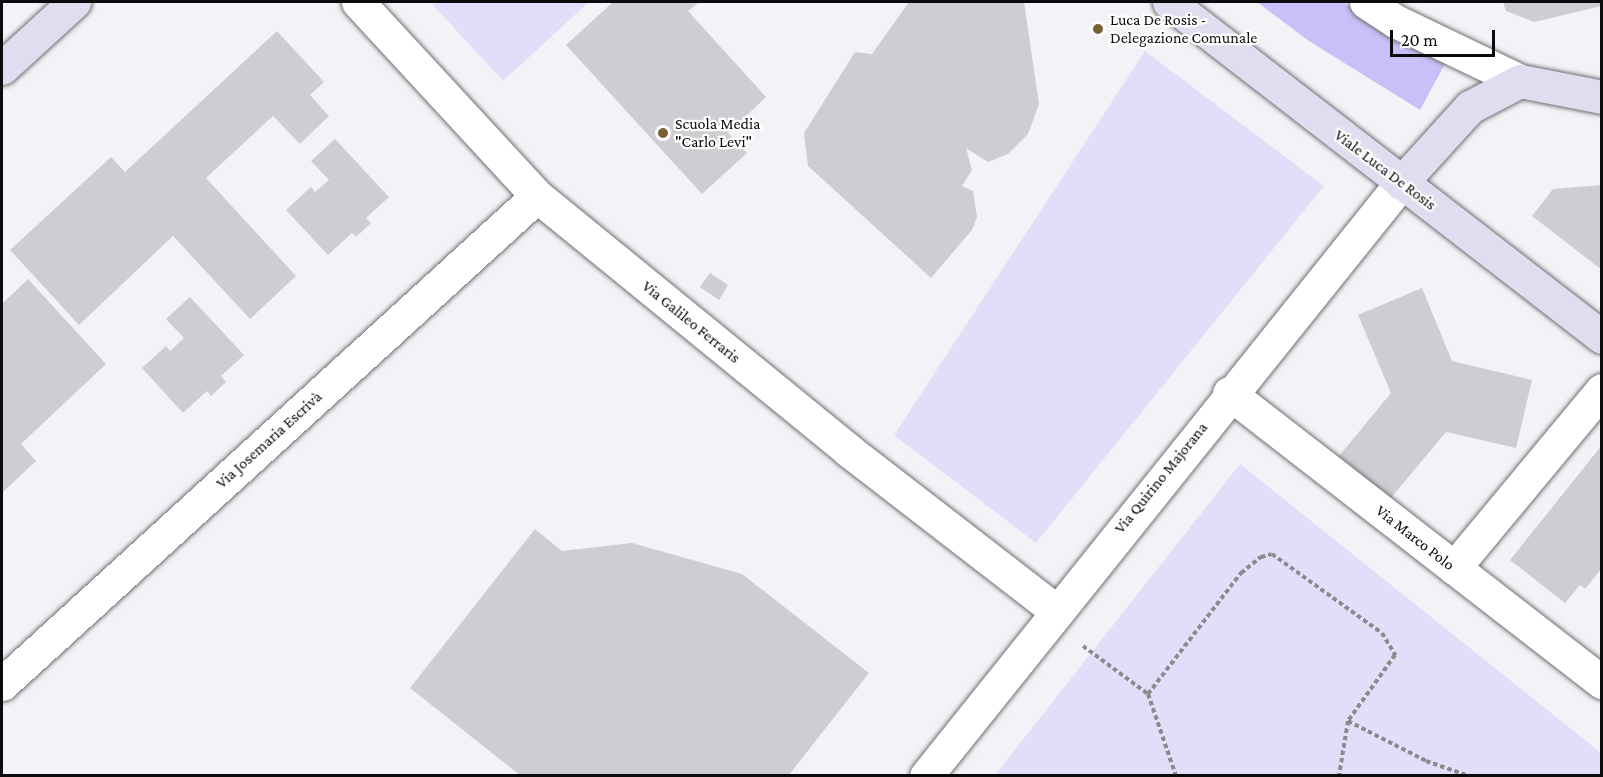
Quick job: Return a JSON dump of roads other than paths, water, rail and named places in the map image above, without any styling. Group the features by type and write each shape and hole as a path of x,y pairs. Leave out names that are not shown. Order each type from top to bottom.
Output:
{"main road":[{"path":"2,68 74,2"},
{"name":"Viale Luca De Rosis","path":"1169,2 1602,337"},
{"path":"1401,183 1470,107 1520,81 1602,97"}],"street":[{"name":"Via Galileo Ferraris","path":"358,2 537,196 848,450 1055,610"},
{"path":"1366,2 1395,21 1520,81"},
{"name":"Via Quirino Majorana","path":"926,776 1055,610 1401,183"},
{"name":"Via Josemaria Escrivà","path":"2,684 537,196"},
{"path":"1454,568 1602,390"},
{"name":"Via Marco Polo","path":"1229,393 1602,682"}],"place":[{"name":"Luca De Rosis - Delegazione Comunale","path":"1098,29"},
{"name":"Scuola Media \"Carlo Levi\"","path":"663,133"}]}
